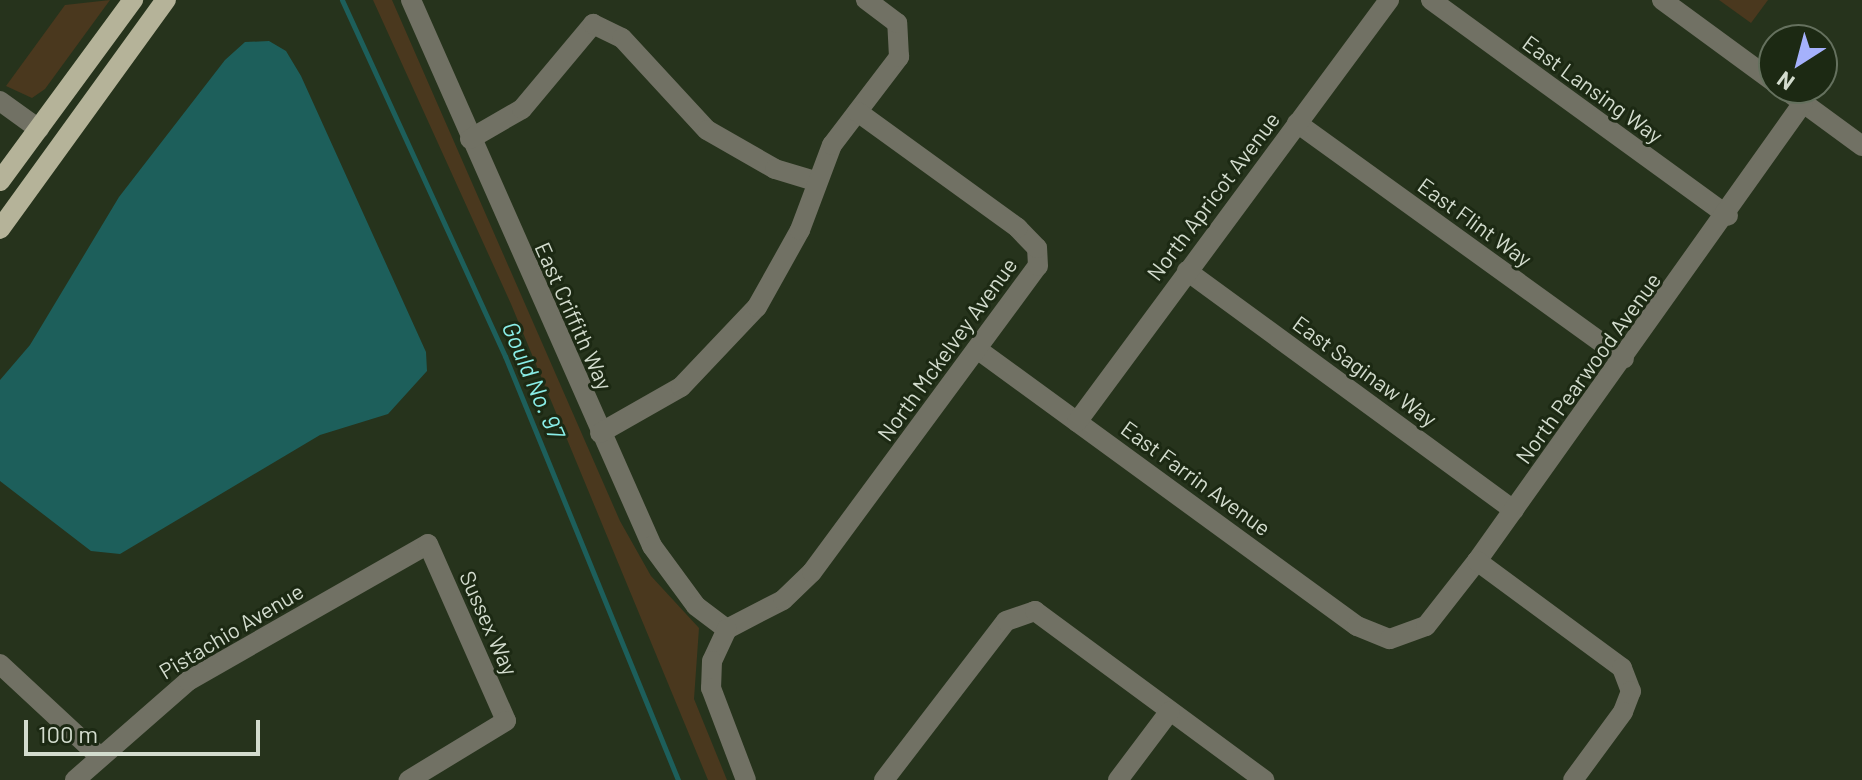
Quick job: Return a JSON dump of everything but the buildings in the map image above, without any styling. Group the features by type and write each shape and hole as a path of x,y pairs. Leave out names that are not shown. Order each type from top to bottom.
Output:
{"main road":[{"path":"0,181 133,0"},
{"path":"124,58 129,33 153,0"},
{"path":"0,229 166,0"}],"street":[{"name":"East Criffith Way","path":"411,0 652,546 696,606 727,629"},
{"path":"600,433 650,410 725,346 800,230 815,181 858,112 899,57 897,23 866,0"},
{"name":"North Apricot Avenue","path":"1077,422 1389,0"},
{"name":"East Lansing Way","path":"1431,0 1728,216"},
{"path":"1662,0 1758,70"},
{"path":"470,139 522,109 593,24 602,25 707,130 775,169 815,181"},
{"path":"0,101 39,129"},
{"name":"North Pearwood Avenue","path":"1390,639 1426,626 1477,561 1728,216 1802,104"},
{"path":"1804,104 1862,146"},
{"name":"North Mckelvey Avenue","path":"727,629 783,600 812,572 1038,266 1037,248 858,112"},
{"name":"East Flint Way","path":"1297,123 1624,359"},
{"name":"East Saginaw Way","path":"1187,271 1514,510"},
{"name":"East Farrin Avenue","path":"977,349 1357,626 1390,639"},
{"name":"Sussex Way","path":"409,780 506,721 428,544"},
{"name":"Pistachio Avenue","path":"75,780 97,754 188,681 428,544"},
{"path":"1477,561 1622,668 1631,691 1623,712 1573,780"},
{"path":"884,780 1006,621 1035,611 1264,780"},
{"path":"727,629 712,661 711,688 746,780"},
{"path":"0,664 97,754"},
{"path":"1118,780 1170,711"}],"shaded area":[{"path":"110,0 45,89 32,98 6,86 65,5"},
{"path":"373,0 392,0 620,521 651,576 699,628 694,699 727,780 708,780 511,304"},
{"path":"1719,0 1768,0 1751,23"}],"water":[{"path":"269,41 286,51 301,76 426,352 427,371 388,414 320,435 120,554 91,551 0,481 0,380 30,345 119,197 225,60 245,42"}],"waterway":[{"name":"Gould No. 97","path":"342,0 505,356 678,780"}]}
